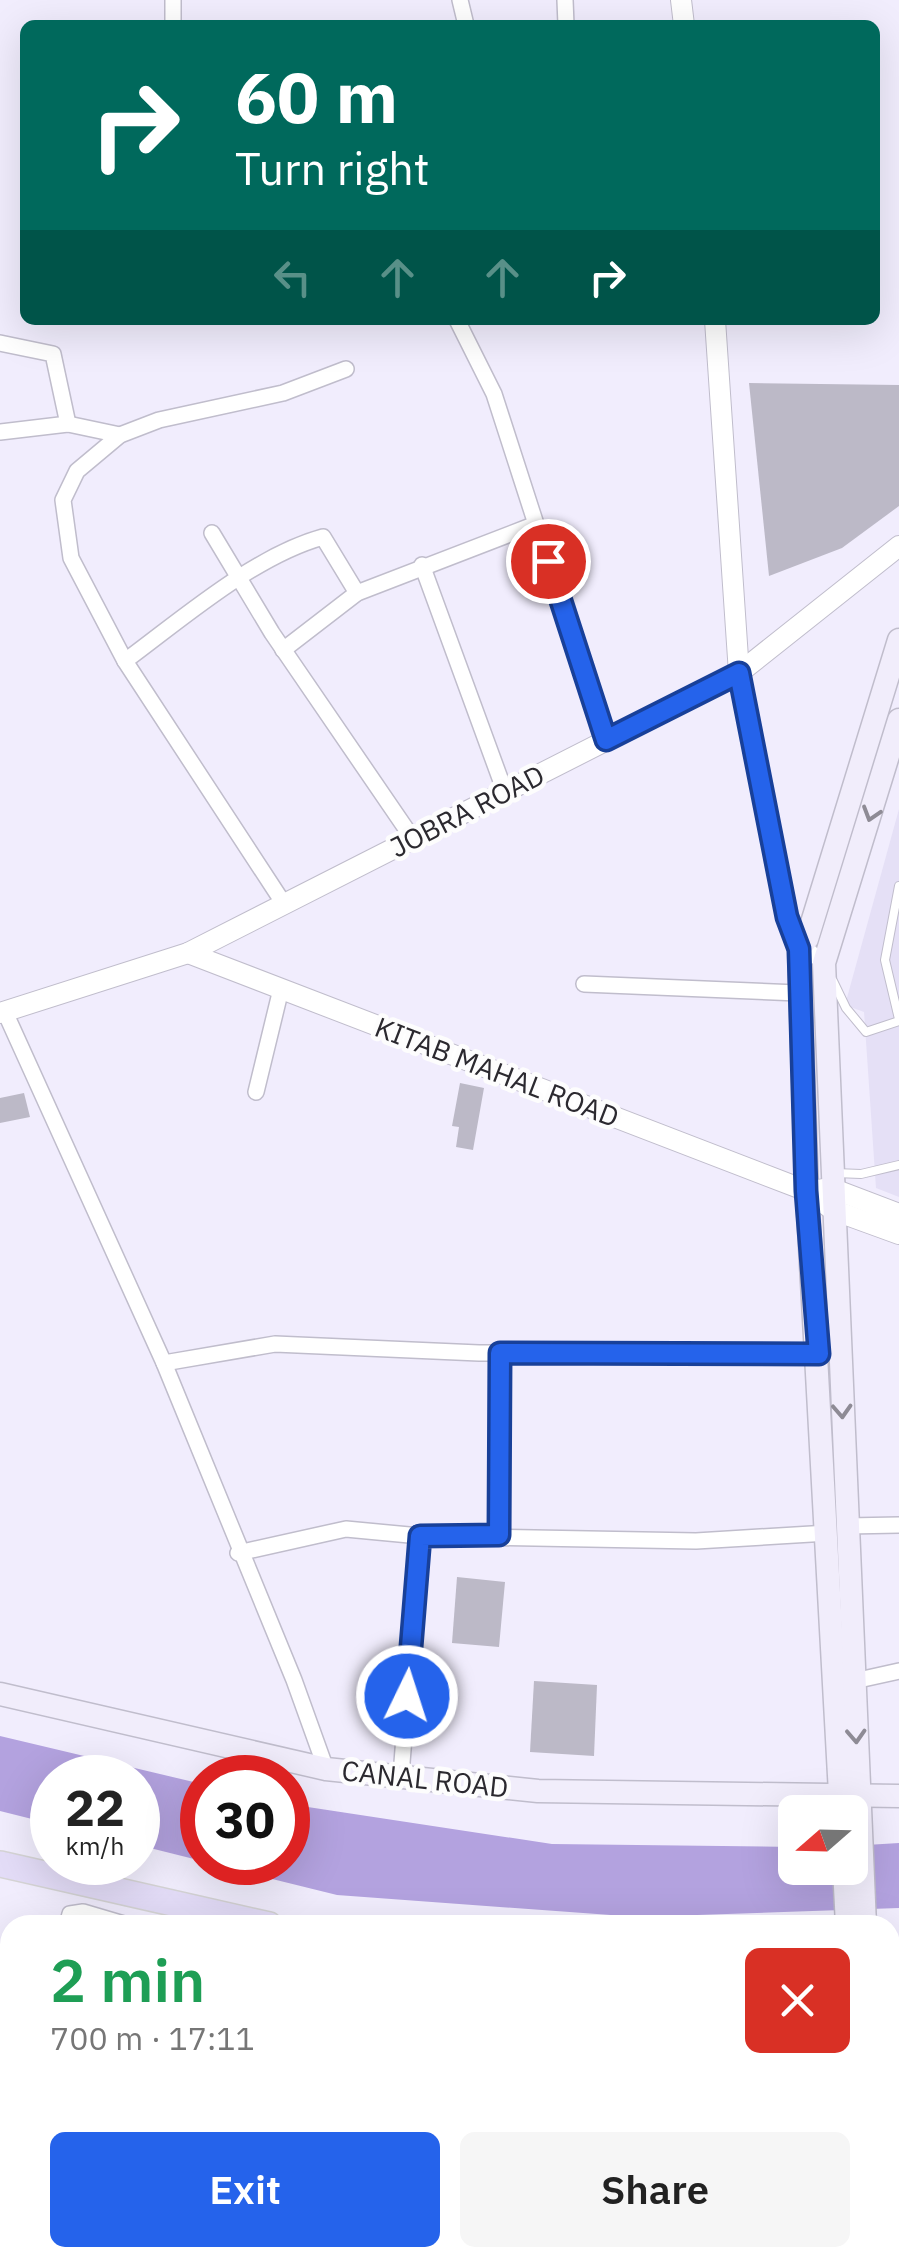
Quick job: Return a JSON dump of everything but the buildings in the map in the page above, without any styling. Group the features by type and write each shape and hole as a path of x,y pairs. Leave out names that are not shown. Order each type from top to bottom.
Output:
{"main road":[{"path":"848,1795 854,1680 806,1191 809,1157 798,993 799,949 807,938 899,640"},
{"path":"848,1795 824,963 899,720"},
{"name":"CANAL ROAD","path":"0,1694 326,1768 538,1791 778,1802"},
{"name":"CANAL ROAD","path":"868,1801 899,1796"},
{"path":"0,1864 225,1915"},
{"path":"845,1885 846,1915"},
{"path":"859,1885 864,1915"}],"street":[{"path":"460,325 494,394 606,740"},
{"path":"715,325 739,673 787,917 799,949 824,963"},
{"path":"0,343 53,354 68,424"},
{"path":"284,904 124,661 70,558 63,500 77,471 120,435 159,420 283,393 346,368"},
{"path":"0,432 68,424 120,435"},
{"path":"283,650 357,593 536,524"},
{"path":"212,533 283,650 413,838"},
{"path":"124,661 240,580 323,537 357,593"},
{"name":"JOBRA ROAD","path":"2,1012 188,954 739,673 899,546"},
{"path":"422,565 504,792"},
{"name":"KITAB MAHAL ROAD","path":"188,954 806,1191 832,1190"},
{"path":"584,984 798,993"},
{"path":"256,1092 281,989"},
{"path":"2,1012 164,1364 238,1552 294,1680 326,1768"},
{"path":"832,1190 899,1214"},
{"path":"832,1190 899,1234"},
{"path":"164,1364 275,1344 500,1353 819,1354"},
{"path":"499,1535 500,1353"},
{"path":"238,1552 346,1528 420,1536 696,1541 899,1525"},
{"path":"401,1775 420,1536"},
{"path":"854,1680 899,1670"}],"lane":[{"path":"824,963 846,1008 866,1032 899,1020 885,960 899,886"},
{"path":"832,1190 861,1174 899,1165"}],"shaded area":[{"path":"899,809 899,1197 876,1188 864,1012 845,1005"},
{"path":"0,1736 80,1755 30,1755 30,1818 0,1811"},
{"path":"160,1774 180,1779 180,1856 160,1850"},
{"path":"310,1807 552,1844 778,1847 778,1885 868,1885 868,1845 899,1843 899,1908 611,1915 337,1895 297,1885 310,1885"}],"route":[{"path":"407,1696 420,1536 499,1535 500,1353 819,1354 806,1191 809,1157 799,1015 799,949 787,917 739,673 606,740 548,561"}]}
